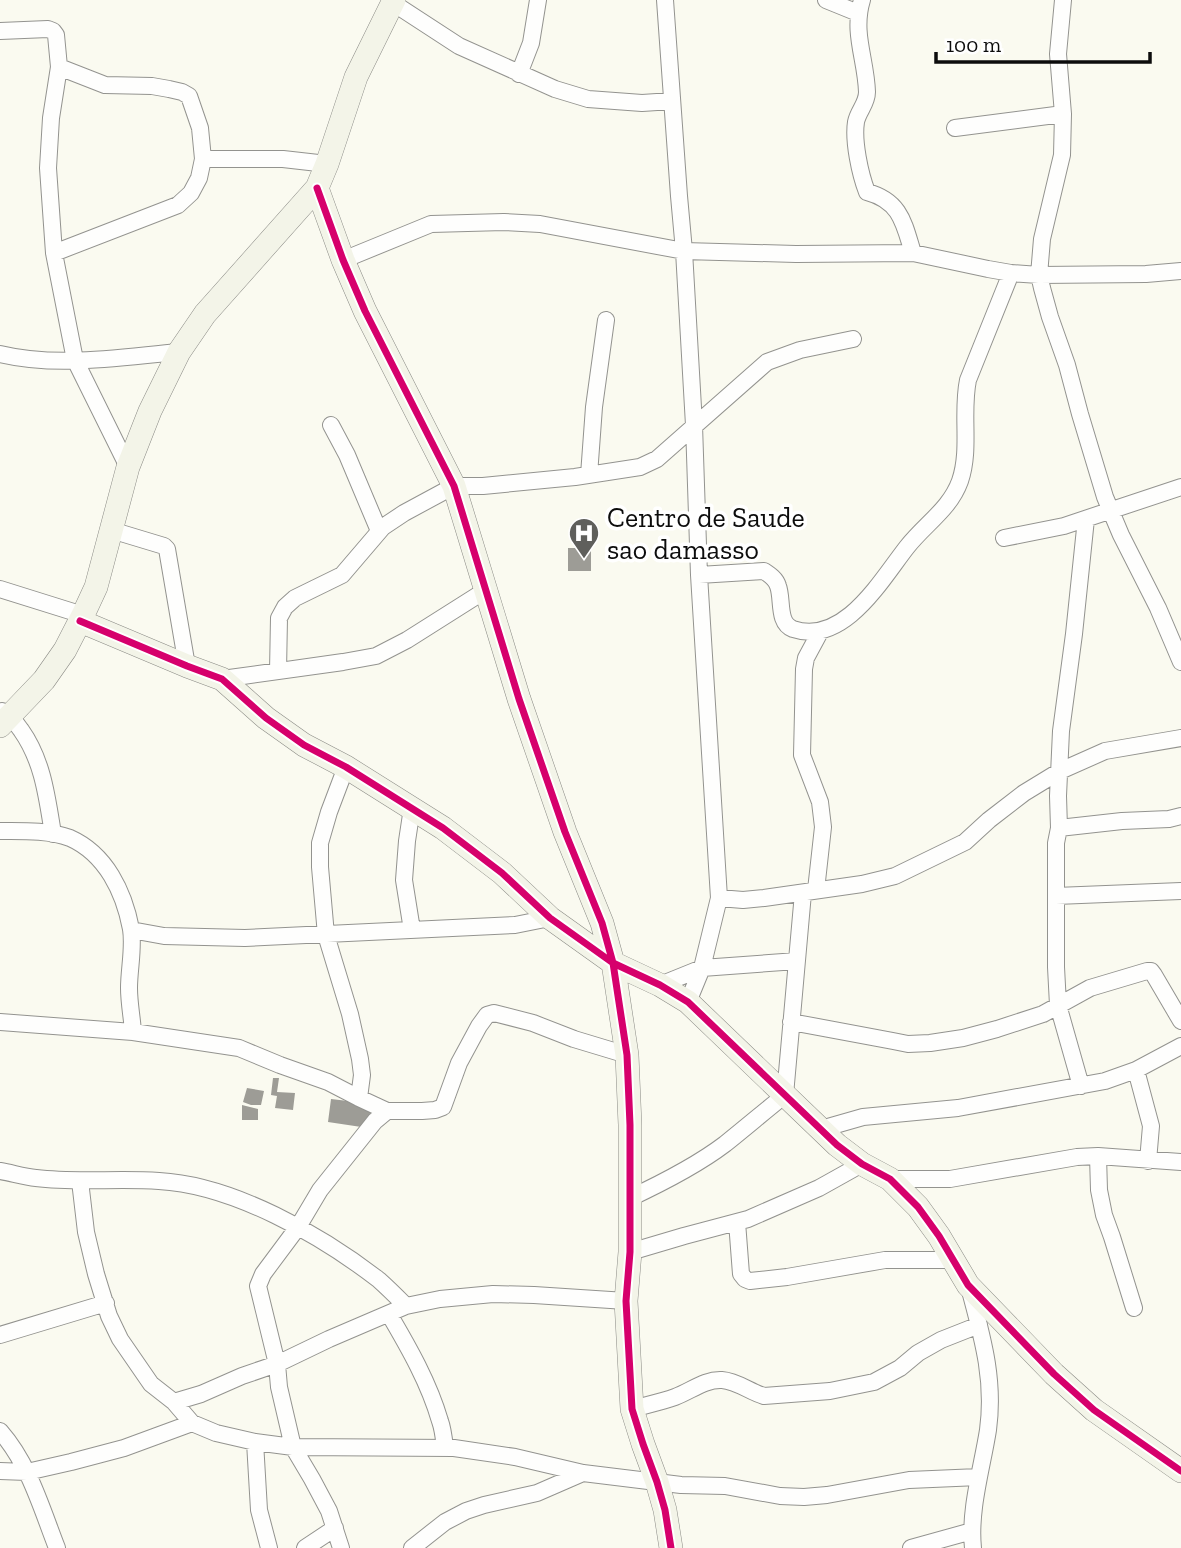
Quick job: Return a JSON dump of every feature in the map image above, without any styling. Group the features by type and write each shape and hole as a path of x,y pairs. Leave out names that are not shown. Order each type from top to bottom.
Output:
{"street":[{"path":"519,74 531,43 538,0"},
{"path":"665,0 684,251 699,575 719,898 702,968 688,1002"},
{"path":"826,0 860,7 859,42 867,92 866,102 857,120 856,132 863,182 867,192 889,201 902,216 913,253"},
{"path":"1063,0 1058,54 1063,114 1062,155 1042,239 1040,275 1050,317 1067,365 1105,497 1181,663"},
{"path":"53,834 45,782 34,752 3,717 44,680 65,649 96,587 128,467 150,411 179,352 205,314 317,188 356,77 393,2 459,46 555,89 588,99 642,103 672,101"},
{"path":"0,31 48,29 55,35 58,67 48,169 54,253 75,360 128,467"},
{"path":"54,253 178,205 191,194 199,178 203,159 200,128 189,96 152,86 105,85 58,67"},
{"path":"955,128 1063,114"},
{"path":"203,159 283,159 327,164"},
{"path":"317,188 365,311 454,486 519,699 565,832 602,923 614,963 627,1055 630,1125 630,1252 626,1301 632,1409 665,1510 671,1548"},
{"path":"343,260 431,224 504,222 540,224 684,251 913,253 1011,273 1040,275 1181,271"},
{"path":"699,575 764,571 772,576 778,585 783,617 787,626 795,630 820,632 856,610 908,546 948,504 960,480 966,454 965,396 968,380 1011,273"},
{"path":"589,475 594,407 606,320"},
{"path":"278,671 279,618 285,607 295,598 342,575 383,527 404,513 454,486 483,486 640,467 657,459 767,362 800,350 853,339"},
{"path":"0,354 20,358 75,360 179,352"},
{"path":"331,425 347,455 379,531"},
{"path":"1004,538 1064,526 1181,487"},
{"path":"1081,1086 1058,1004 1056,843 1059,828 1061,731 1086,519"},
{"path":"111,530 167,549 187,667"},
{"path":"0,589 81,618 187,667 222,679 266,718 304,745 346,767 443,828 502,873 550,918 614,963 688,1002 837,1145 862,1164 890,1179 918,1207 968,1285 988,1359 991,1386 988,1429 972,1531 973,1548"},
{"path":"222,679 376,656 407,640 486,590"},
{"path":"630,1198 710,1154 785,1095 797,961 823,827 820,802 802,755 804,669 806,658 820,632"},
{"path":"719,898 743,900 810,892 895,876 965,842 1015,800 1060,771 1105,751 1181,738"},
{"path":"346,767 320,843 320,867 326,935 350,1014 360,1059 362,1075 359,1098"},
{"path":"412,808 404,880 412,930"},
{"path":"1059,828 1181,816"},
{"path":"0,831 53,834 69,838 90,850 109,870 120,892 131,930 129,989 133,1032"},
{"path":"1056,896 1181,891"},
{"path":"131,930 164,936 326,935 515,925 550,918"},
{"path":"660,985 702,968 797,961"},
{"path":"791,1022 908,1044 930,1043 997,1029 1043,1014 1090,988 1151,971 1181,1021"},
{"path":"0,1022 133,1032 239,1048 328,1082 387,1111 422,1111 443,1107 459,1063 479,1026 487,1015 494,1013 533,1023 627,1055"},
{"path":"821,1129 863,1117 958,1108 1105,1081 1136,1070 1181,1046"},
{"path":"1136,1070 1151,1126 1148,1161"},
{"path":"341,1548 329,1511 293,1447 258,1286 263,1274 298,1227 320,1190 375,1121 387,1111"},
{"path":"1098,1156 1099,1190 1104,1215 1134,1308"},
{"path":"890,1179 950,1179 1058,1159 1098,1156 1181,1162"},
{"path":"630,1252 737,1222 779,1207 862,1164"},
{"path":"0,1171 36,1178 80,1181 159,1181 197,1186 232,1197 298,1227 339,1251 381,1282 406,1306"},
{"path":"80,1181 86,1231 96,1274 109,1316 120,1339 151,1384 174,1402 192,1423 216,1433 293,1447 454,1448 515,1457 583,1473 681,1485 725,1486 780,1496 827,1495 909,1480 979,1477"},
{"path":"737,1222 741,1274 750,1281 885,1260 954,1260"},
{"path":"968,1285 1054,1374 1094,1410 1181,1471"},
{"path":"174,1402 277,1364 406,1306 440,1299 493,1294 626,1301"},
{"path":"0,1335 106,1303"},
{"path":"389,1314 417,1363 441,1422 445,1448"},
{"path":"632,1409 672,1398 706,1382 718,1380 732,1382 764,1396 860,1386 886,1377 941,1340 979,1325"},
{"path":"0,1471 27,1472 124,1448 192,1423"},
{"path":"0,1431 13,1446 27,1472 57,1548"},
{"path":"256,1442 259,1510 269,1548"},
{"path":"412,1548 445,1522 466,1511 484,1504 537,1493 583,1473"},
{"path":"305,1548 335,1528"},
{"path":"911,1548 972,1531"}],"building":[{"path":"568,548 591,548 591,571 568,571"},
{"path":"273,1078 279,1078 277,1092 295,1093 293,1110 275,1108 277,1096 271,1095"},
{"path":"247,1088 264,1091 261,1105 243,1102"},
{"path":"331,1099 349,1099 372,1112 368,1128 328,1122"},
{"path":"242,1105 258,1109 258,1120 242,1120"}],"cycle path":[{"path":"317,188 365,311 454,486 519,699 565,832 602,923 613,963 627,1055 630,1125 630,1252 626,1301 632,1409 665,1510 671,1548"},
{"path":"80,621 222,679 266,718 304,745 346,767 443,828 502,873 550,918 613,963 660,985 688,1002 837,1145 862,1164 890,1179 918,1207 968,1285 1054,1374 1094,1410 1181,1471"}],"place":[{"name":"Centro de Saude sao damasso","path":"584,560"}]}
